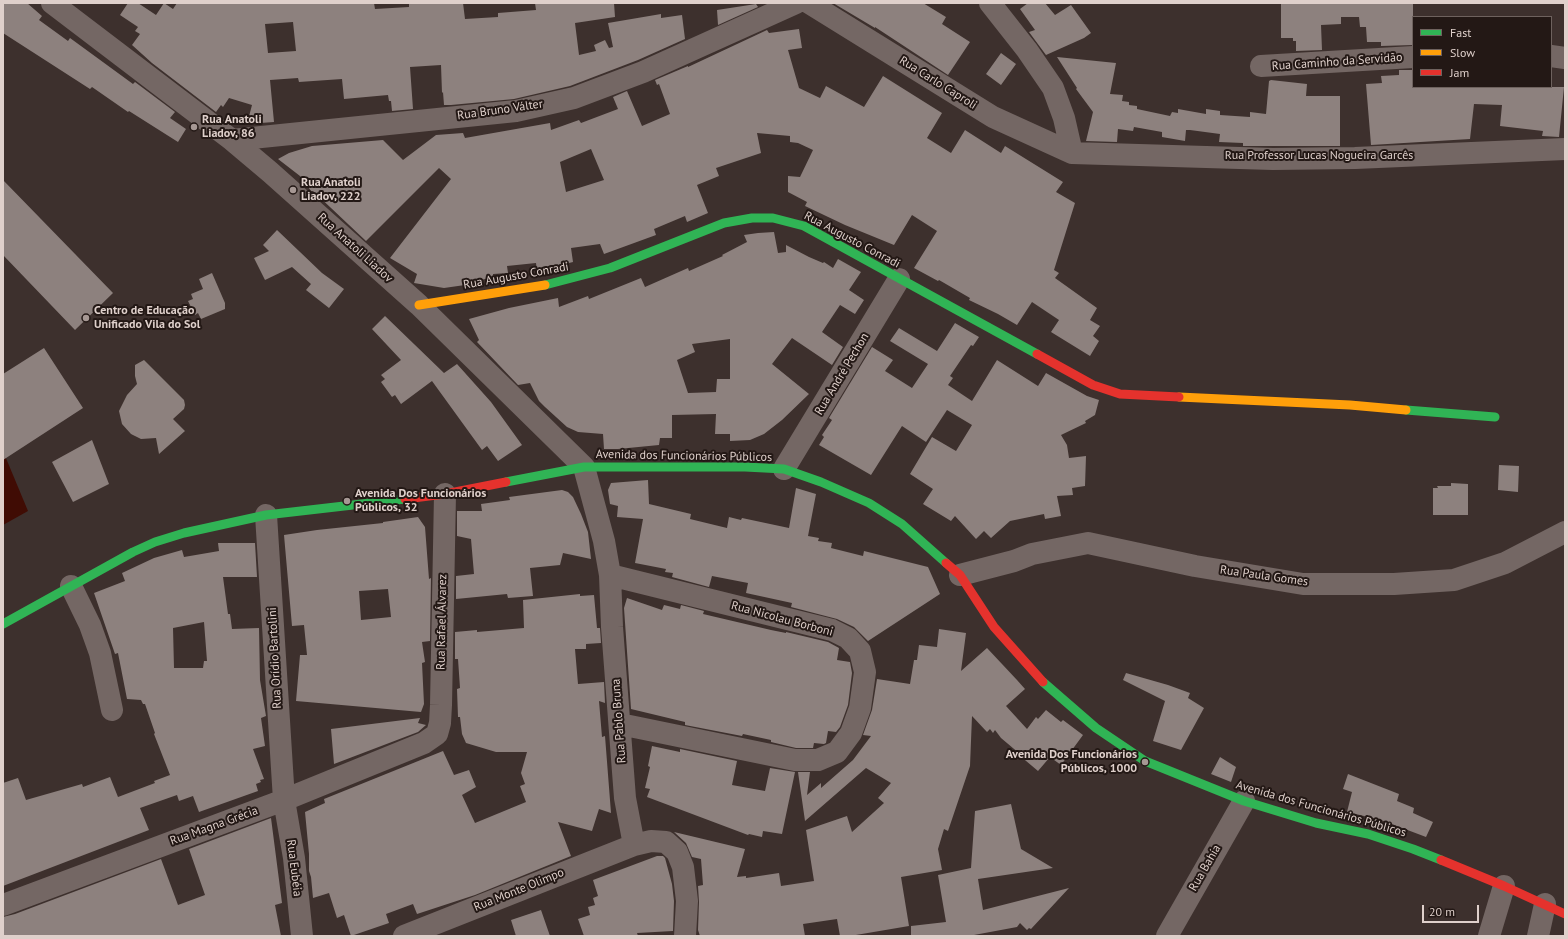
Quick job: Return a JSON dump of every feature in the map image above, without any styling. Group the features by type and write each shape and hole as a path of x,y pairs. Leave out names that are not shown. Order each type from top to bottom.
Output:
{"street":[{"name":"Rua Anatoli Liadov","path":"52,3 232,140 270,172 419,305 584,467"},
{"name":"Rua Bruno Válter","path":"232,140 516,110 574,98 643,72 796,3"},
{"name":"Rua Carlo Caproli","path":"809,3 993,117 1072,153"},
{"path":"990,3 1027,50 1052,88 1064,118 1072,153"},
{"path":"1552,56 1565,58"},
{"name":"Rua Caminho da Servidão","path":"1261,66 1412,57"},
{"name":"Rua Professor Lucas Nogueira Garcês","path":"1072,153 1273,159 1378,157 1565,149"},
{"name":"Rua Augusto Conradi","path":"419,305 554,284 610,268 724,223 752,218 773,218 804,226 1093,385 1120,394 1350,405 1495,417"},
{"name":"Rua André Pechon","path":"784,469 899,279"},
{"name":"Avenida dos Funcionários Públicos","path":"3,624 155,542 184,533 266,515 445,494 584,467 784,469 821,482 869,503 902,524 960,575 994,627 1042,681 1096,728 1145,760 1244,801 1316,823 1368,834 1420,852 1504,886 1565,914"},
{"name":"Rua Pablo Bruna","path":"584,467 604,541 610,575 612,627 625,798 634,845"},
{"name":"Rua Rafael Álvarez","path":"424,744 436,734 440,723 445,494"},
{"name":"Rua Orídio Bartolini","path":"266,515 284,800"},
{"name":"Rua Paula Gomes","path":"960,575 1014,561 1032,554 1088,543 1195,566 1303,584 1409,583 1454,580 1505,563 1565,532"},
{"name":"Rua Nicolau Borboni","path":"610,575 832,630 848,638 860,651 865,672 860,708 851,733 837,752 818,760 795,760 620,724"},
{"path":"71,586 90,625 100,653 112,710"},
{"name":"Rua Magna Grécia","path":"3,905 284,800 424,744"},
{"name":"Rua Eubéia","path":"284,800 294,858 302,936"},
{"name":"Rua Bahía","path":"1167,936 1244,801"},
{"path":"634,845 651,841 666,842 677,852 683,867 687,901 685,936"},
{"name":"Rua Monte Olimpo","path":"404,936 634,845"},
{"path":"1489,936 1504,886"},
{"path":"1538,936 1545,904"}],"shaded area":[{"path":"3,451 28,511 3,525"}],"building":[{"path":"3,3 27,3 42,16 39,20 68,41 70,38 133,84 135,82 175,112 170,118 186,129 178,142 129,111 128,112 92,87 90,89 3,33"},
{"path":"128,3 138,3 156,15 164,3 173,9 177,3 374,3 375,9 409,7 409,3 463,3 465,19 498,17 498,13 536,10 535,3 614,3 615,17 575,23 579,55 596,51 594,45 605,40 609,48 613,47 608,23 661,14 661,18 682,15 685,39 638,60 570,86 514,99 444,105 441,65 410,67 413,109 392,111 391,101 389,101 388,95 344,99 342,79 299,82 298,78 270,80 274,122 247,124 252,105 229,98 223,107 221,105 216,112 152,63 132,45 140,34 135,31 138,27 120,15","holes":["293,22 296,51 268,53 265,24"]},
{"path":"833,3 923,3 946,17 942,24 970,42 948,75 875,27"},
{"path":"1028,3 1045,3 1055,15 1071,5 1091,33 1084,38 1046,55 1029,32 1035,30 1020,9"},
{"path":"1413,3 1412,45 1381,46 1381,42 1367,42 1366,27 1360,27 1359,17 1341,17 1341,24 1321,25 1322,50 1296,51 1296,41 1293,41 1293,38 1281,38 1281,4"},
{"path":"756,4 758,7 718,25 717,10"},
{"path":"799,29 802,48 788,50 799,88 820,98 826,86 864,107 883,76 942,113 927,138 951,153 965,130 1001,153 1005,146 1063,182 1056,192 1075,203 1054,270 1059,273 1055,278 1097,308 1090,320 1100,326 1093,336 1099,341 1090,356 1051,332 1059,320 1032,302 1017,325 969,300 970,298 939,280 938,281 914,268 937,231 912,215 894,245 845,225 805,206 807,202 788,192 788,176 800,177 813,150 798,143 790,142 790,136 757,133 761,153 716,168 719,176 697,185 708,213 687,222 685,216 654,229 656,235 604,254 600,244 571,248 573,262 565,264 566,266 537,272 536,263 507,266 508,273 493,274 493,278 479,280 479,283 444,288 414,283 417,274 390,258 451,179 439,168 366,241 313,191 311,191 300,176 278,159 289,153 312,146 383,140 403,160 436,135 463,133 465,138 550,123 551,130 579,120 581,123 618,109 613,97 627,91 642,126 670,114 659,84 657,85 655,80 688,67 767,30 769,33","holes":["591,149 604,180 566,192 560,162"]},
{"path":"1001,53 1016,64 1001,85 986,74"},
{"path":"1057,57 1116,63 1110,94 1123,95 1122,101 1129,102 1129,105 1137,106 1137,109 1170,116 1172,112 1178,113 1178,109 1206,114 1206,109 1220,111 1220,115 1250,117 1250,112 1266,114 1269,81 1307,84 1306,96 1340,96 1340,146 1243,146 1243,143 1219,142 1220,134 1190,130 1186,130 1185,141 1162,137 1162,132 1134,127 1133,131 1118,129 1117,142 1086,141 1093,112 1076,89 1077,88"},
{"path":"1399,70 1412,70 1412,88 1564,87 1559,137 1542,136 1543,131 1500,126 1502,105 1474,104 1470,139 1371,145 1366,84 1382,83 1381,76 1399,75"},
{"path":"3,180 113,293 75,330 3,255"},
{"path":"277,230 322,273 344,289 329,308 306,290 311,284 292,267 265,280 254,258 269,251 263,245"},
{"path":"774,232 778,253 786,252 786,245 809,257 823,263 824,262 833,268 838,259 861,272 849,290 864,300 855,314 840,305 822,332 843,347 832,365 792,338 772,364 809,394 782,420 764,434 750,440 730,441 730,434 715,434 716,414 672,415 672,438 660,438 659,445 604,449 603,434 578,432 567,427 539,401 530,383 518,385 477,342 479,340 469,319 509,308 558,298 559,307 588,296 589,299 641,278 645,287 688,268 689,271 723,256 722,255 747,242 744,235","holes":["730,339 730,379 717,379 716,392 688,393 677,360 695,352 692,344"]},
{"path":"212,273 225,303 225,309 201,319 198,313 195,315 188,301 193,299 191,294 203,289 199,279"},
{"path":"385,316 444,373 457,364 491,402 522,445 498,461 487,446 482,450 432,381 401,404 395,395 392,397 381,382 385,379 381,375 401,360 372,329"},
{"path":"955,323 979,337 973,346 971,345 950,376 953,378 948,385 972,401 997,360 1038,386 1046,373 1087,396 1099,400 1095,415 1085,421 1086,423 1061,435 1067,445 1069,458 1086,456 1085,486 1072,488 1073,495 1057,496 1061,516 1045,519 1044,514 1010,521 991,538 984,531 976,539 955,516 951,521 923,504 933,489 910,474 932,437 956,451 972,425 947,410 926,442 902,426 871,475 819,445 824,437 822,435 832,420 829,418 872,347 893,360 885,371 912,388 928,364 890,341 899,328 937,351"},
{"path":"44,348 83,408 3,460 3,374"},
{"path":"144,360 184,400 185,405 184,409 173,419 185,431 159,454 156,438 141,439 131,434 122,424 119,411 127,395 137,384 135,365"},
{"path":"92,440 109,484 73,502 52,462"},
{"path":"1499,465 1519,466 1518,492 1498,490"},
{"path":"648,480 649,504 691,514 690,519 727,528 729,517 741,520 742,518 789,528 796,488 816,494 808,536 819,538 818,541 832,543 831,548 863,556 864,551 928,567 940,594 868,641 854,627 837,619 791,607 792,603 746,593 748,583 712,576 709,587 672,577 673,573 665,572 666,569 635,563 643,519 617,517 618,506 610,504 608,490 611,483"},
{"path":"1451,483 1468,484 1468,515 1433,515 1433,488 1438,488 1437,486 1451,486"},
{"path":"562,490 568,492 573,497 581,514 588,532 591,559 563,553 560,565 530,568 533,596 508,598 507,594 456,599 456,576 474,574 471,539 457,536 457,511 482,511 481,504 510,500 509,497"},
{"path":"418,517 425,527 429,579 431,578 430,641 422,642 425,662 422,663 424,704 421,712 296,701 300,655 307,655 304,625 292,626 284,535","holes":["388,589 391,617 361,620 359,591"]},
{"path":"218,543 255,543 257,577 223,577 228,614 230,614 232,629 259,628 260,680 266,716 261,718 265,746 253,749 264,779 260,780 261,782 256,784 258,791 199,812 193,796 179,801 177,795 140,808 149,830 3,886 3,783 18,778 26,800 82,784 83,787 110,777 118,797 155,783 154,781 170,775 154,734 155,733 145,704 143,704 141,700 127,699 118,653 115,654 94,593 125,581 122,573 154,558 182,550 184,557 219,551","holes":["204,622 207,661 204,661 203,668 174,668 173,628"]},
{"path":"580,594 580,596 594,595 597,628 600,628 601,643 586,644 586,649 575,649 578,684 604,682 605,703 599,701 602,737 605,736 611,813 599,809 592,831 558,822 571,856 475,895 417,914 413,904 386,914 389,923 351,936 344,915 337,918 329,893 313,898 309,871 305,812 325,803 324,799 443,751 454,775 469,770 476,787 462,795 475,823 526,802 520,786 525,784 521,773 527,752 496,752 466,743 462,734 460,717 458,717 457,689 460,688 458,659 455,659 455,632 477,630 477,632 524,628 523,600"},
{"path":"627,598 662,610 664,605 680,609 681,605 704,611 703,614 828,642 839,648 837,660 850,662 852,673 848,705 840,727 836,732 828,731 826,743 824,744 814,743 813,748 796,748 771,742 771,740 743,734 742,736 685,725 685,722 631,709 624,608"},
{"path":"939,629 966,633 961,671 987,648 1025,689 1006,706 1027,729 1036,717 1038,719 1046,710 1061,722 1063,720 1083,735 1061,765 1050,757 1038,771 1001,738 995,730 993,733 990,729 987,732 972,716 970,766 948,831 944,829 938,849 942,870 901,877 909,926 850,936 840,936 837,919 803,924 805,936 700,936 698,930 698,886 703,885 701,859 692,857 686,843 674,832 745,849 737,877 746,876 746,878 779,873 781,886 814,881 806,830 847,816 852,832 884,803 878,798 891,783 866,768 805,821 798,772 810,772 807,795 821,783 821,788 853,760 871,736 863,735 872,710 877,679 910,684 914,660 917,660 919,645 937,647"},
{"path":"1126,673 1190,693 1188,698 1204,708 1181,750 1153,741 1165,701 1123,680"},
{"path":"420,718 418,723 426,725 418,732 334,764 331,729"},
{"path":"652,746 680,752 680,749 737,761 732,785 765,791 770,768 795,772 782,834 763,831 762,837 748,835 647,797 650,789 645,788 650,767 648,766"},
{"path":"1220,757 1236,767 1231,782 1211,774"},
{"path":"1348,774 1399,794 1397,801 1414,808 1413,813 1433,822 1426,837 1381,820 1347,812 1352,792 1343,789"},
{"path":"1011,804 1021,849 1053,868 978,879 983,910 1069,888 1031,929 1029,928 1027,930 1020,923 1017,927 974,935 911,936 911,926 946,922 938,875 971,868 975,811"},
{"path":"271,818 282,903 275,905 281,936 3,936 3,917 15,914 161,859 178,905 205,895 189,849"},
{"path":"657,856 663,856 665,858 672,884 674,901 673,931 637,933 638,936 584,936 578,919 590,915 588,907 595,905 593,898 598,896 593,880"},
{"path":"541,910 550,936 516,936 511,920"}],"traffic: fast":[{"path":"545,285 610,268 724,223 752,218 773,218 804,226 1037,354"},
{"path":"1406,410 1495,417"},
{"path":"506,482 584,467 745,467 784,469 821,482 869,503 902,524 946,563"},
{"path":"3,624 133,552 155,542 184,533 266,515 405,499"},
{"path":"1043,682 1096,728 1145,761 1244,801 1316,823 1368,834 1441,860"}],"traffic: slow":[{"path":"419,305 545,285"},
{"path":"1179,397 1350,405 1406,410"}],"traffic: jam":[{"path":"1037,354 1093,385 1120,394 1179,397"},
{"path":"405,499 445,494 506,482"},
{"path":"946,563 960,575 994,627 1043,682"},
{"path":"1441,860 1504,886 1565,914"}],"place":[{"name":"Rua Anatoli Liadov, 86","path":"194,127"},
{"name":"Rua Anatoli Liadov, 222","path":"293,190"},
{"name":"Centro de Educação Unificado Vila do Sol","path":"86,318"},
{"name":"Avenida Dos Funcionários Públicos, 32","path":"347,501"},
{"name":"Avenida Dos Funcionários Públicos, 1000","path":"1145,762"}]}
